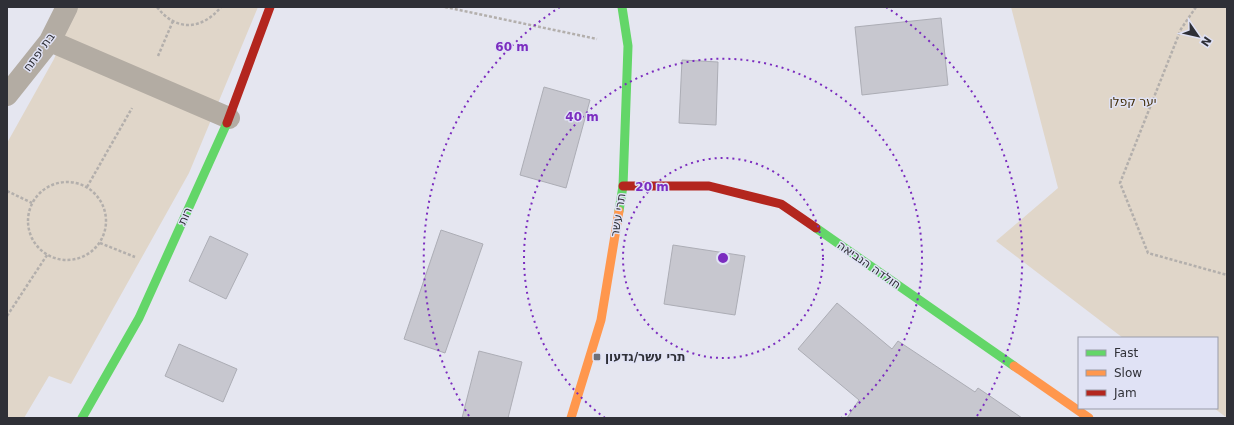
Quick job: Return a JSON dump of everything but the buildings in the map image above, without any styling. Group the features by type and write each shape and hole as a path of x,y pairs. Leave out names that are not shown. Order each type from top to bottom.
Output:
{"street":[{"name":"בת יפתח","path":"7,95 50,41 67,7"},
{"name":"רות","path":"82,418 139,318 229,118 270,7"},
{"name":"תרי עשר","path":"571,418 601,320 623,186 628,46 622,7"},
{"path":"50,41 229,118"},
{"name":"חולדה הנביאה","path":"623,186 709,186 781,204 1089,418"}],"path":[{"path":"157,7 166,17 178,24 190,26 203,23 214,16 221,7"},
{"path":"445,7 628,46"},
{"path":"1196,7 1181,29 1120,183 1148,253 1227,276"},
{"path":"87,187 147,82 173,21"},
{"path":"69,181 82,183 93,191 102,201 106,213 106,226 100,243 95,249 84,256 72,260 59,259 47,255 38,247 30,236 27,224 29,210 32,203 34,198 43,189 56,183 69,181"},
{"path":"7,191 32,203"},
{"path":"100,243 162,267"},
{"path":"7,316 47,255"}],"green space":[{"path":"76,7 258,7 189,173 71,384 49,376 24,418 7,418 7,143 54,59"},
{"name":"יער קפלן","path":"1011,7 1227,7 1227,418 1215,409 1218,409 1218,337 1122,337 996,241 1058,188"}],"traffic: fast":[{"path":"619,211 623,186 628,46 622,7"},
{"path":"82,418 139,318 227,123"},
{"path":"816,228 1014,366"}],"traffic: slow":[{"path":"571,418 601,320 619,211"},
{"path":"1014,366 1089,418"}],"traffic: jam":[{"path":"227,123 270,7"},
{"path":"623,186 709,186 781,204 816,228"}],"place":[{"name":"תרי עשר/גדעון","path":"597,357"}]}
